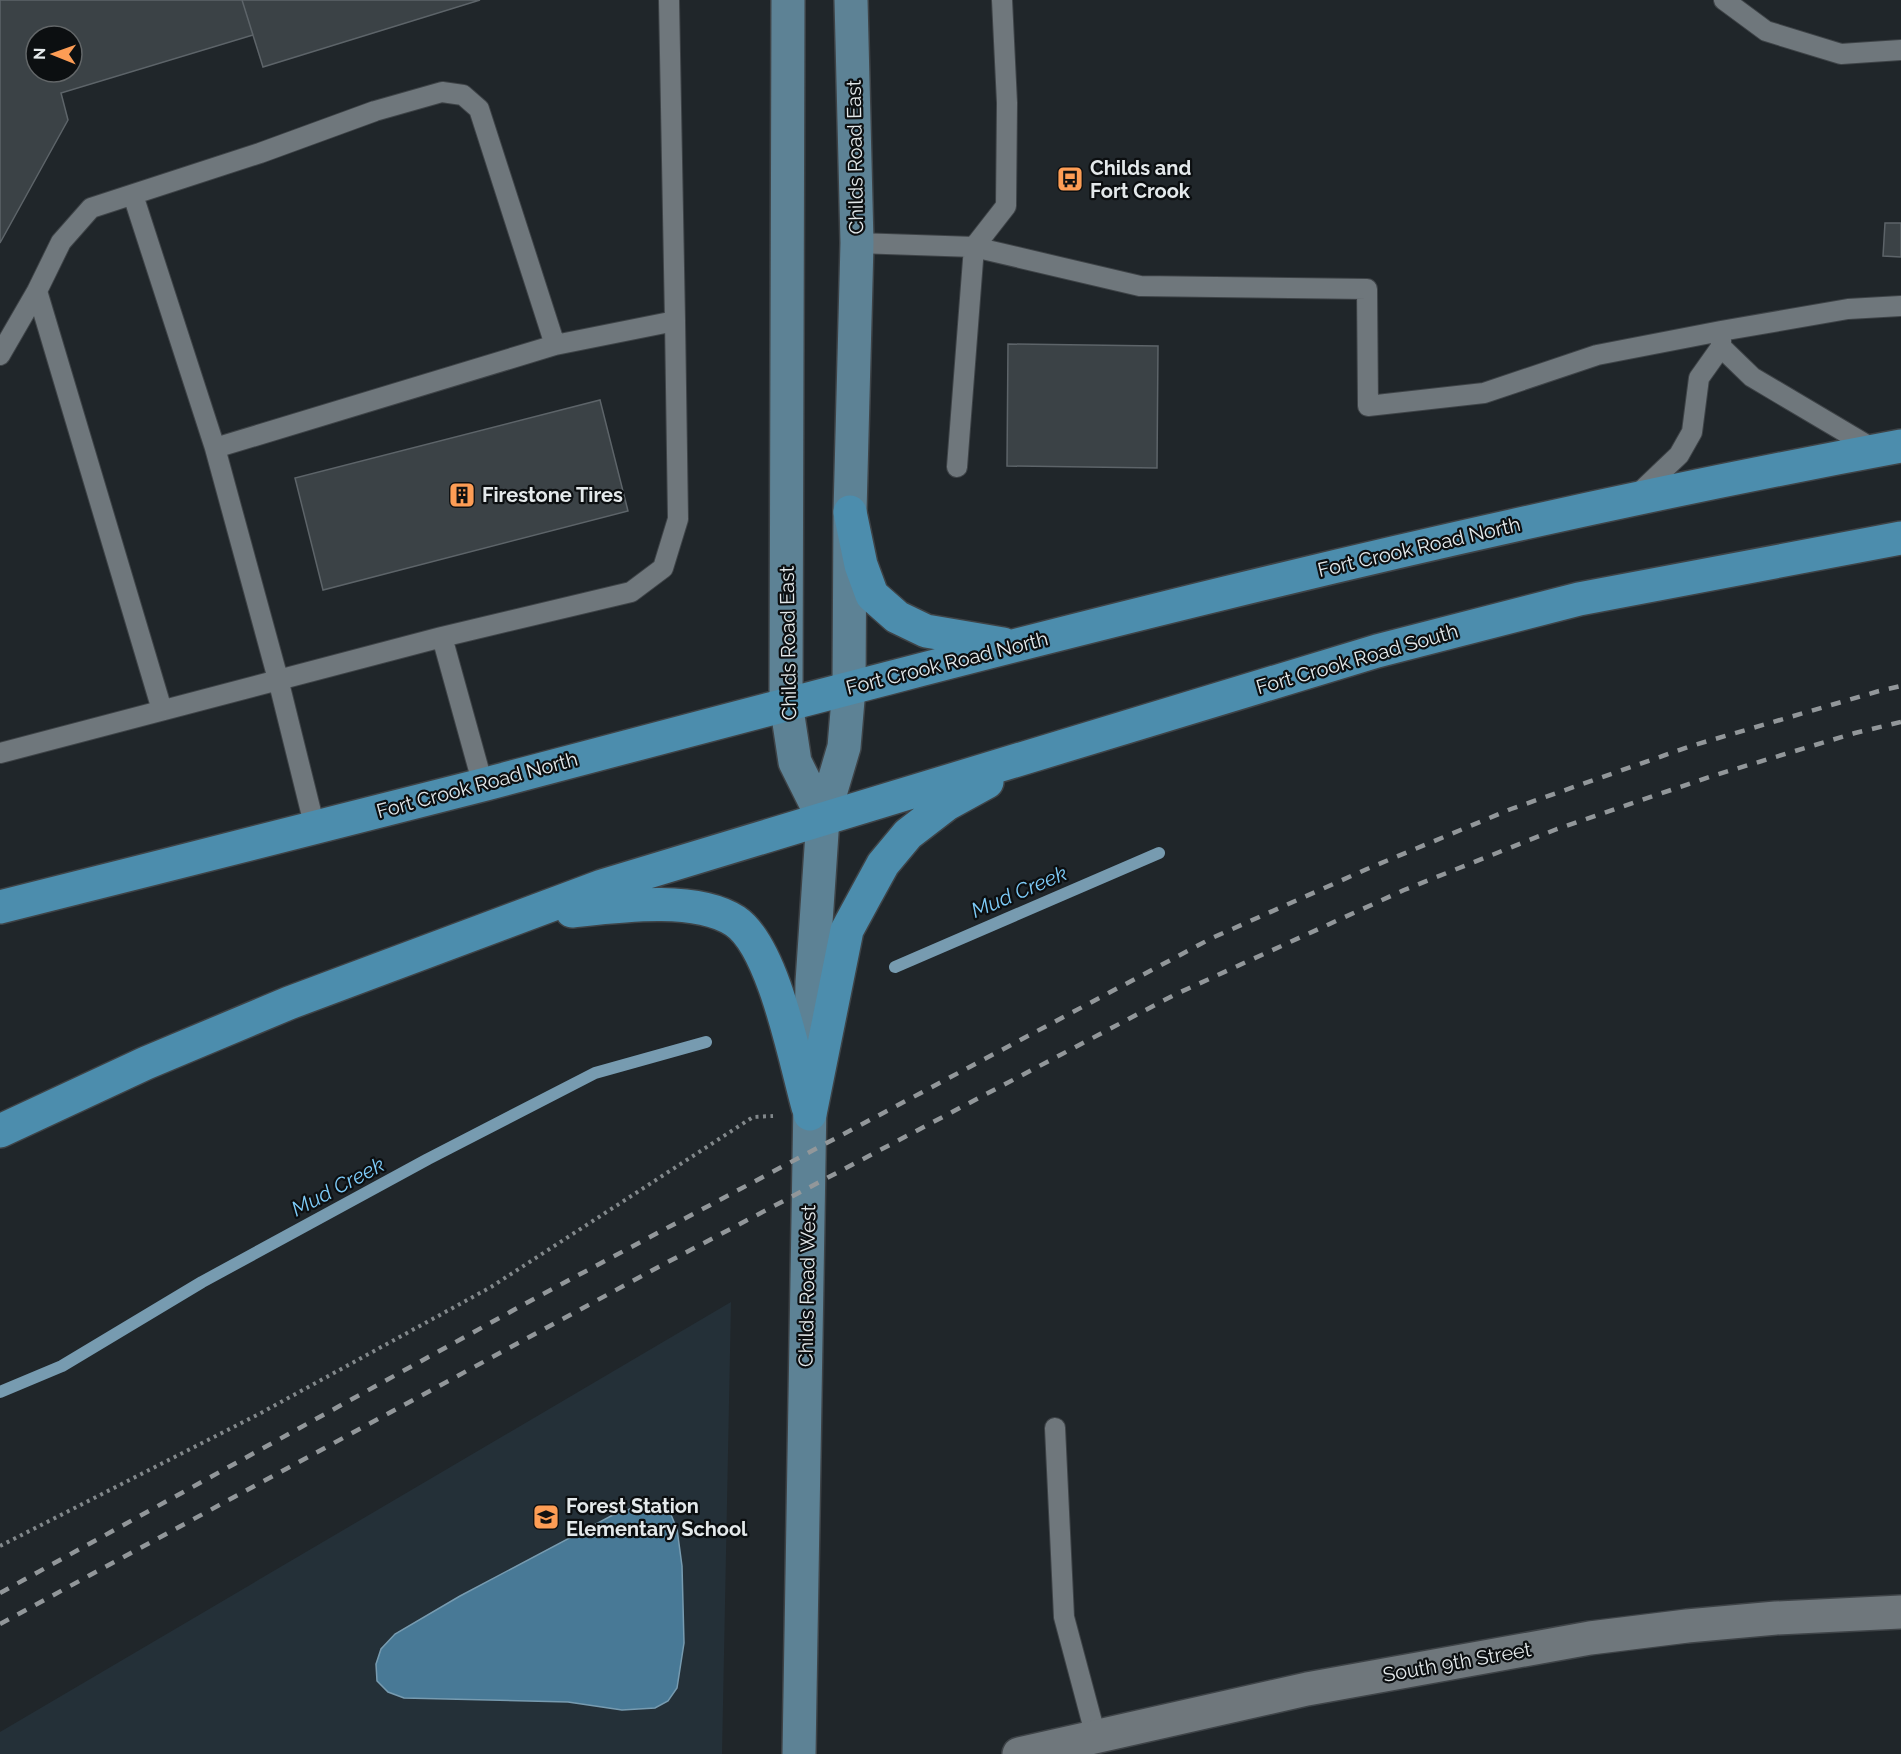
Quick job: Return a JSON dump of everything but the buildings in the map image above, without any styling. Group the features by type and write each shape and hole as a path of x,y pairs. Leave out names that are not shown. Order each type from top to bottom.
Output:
{"main road":[{"name":"Fort Crook Road North","path":"0,908 1273,580 1728,479 1889,448"},
{"path":"850,512 861,565 872,596 897,616 926,631 1014,646"},
{"name":"Fort Crook Road South","path":"823,818 1377,651 1579,598 1901,538"},
{"path":"810,1114 847,930 883,864 908,834 947,804 1038,753"},
{"path":"0,1131 146,1063 278,1008 514,918 602,886 823,818"},
{"path":"514,918 632,904 677,905 712,912 735,921 753,940 776,988 810,1114"}],"street":[{"name":"Childs Road East","path":"788,0 786,704 795,762 823,818"},
{"name":"Childs Road East","path":"823,818 844,747 849,688 856,243 851,0"},
{"name":"Childs Road West","path":"799,1754 812,982 823,818"},
{"name":"South 9th Street","path":"1019,1754 1307,1689 1590,1638 1743,1621 1901,1612"}],"lane":[{"path":"0,753 442,637 631,592 663,568 678,519 669,0"},
{"path":"957,467 974,248 1006,206 1007,103 1002,0"},
{"path":"1724,0 1766,31 1841,54 1901,50"},
{"path":"0,356 37,291 61,242 91,208 260,153 375,111 442,92 463,95 479,109 555,345"},
{"path":"132,195 215,448 278,679 315,828"},
{"path":"856,243 974,248 1140,286 1367,290 1368,406 1484,393 1597,356 1721,339 1848,309 1901,306"},
{"path":"37,291 162,710"},
{"path":"215,448 555,345 675,321"},
{"path":"1721,339 1752,377 1889,448"},
{"path":"1632,500 1679,454 1692,432 1699,378 1721,339"},
{"path":"442,637 483,784"},
{"path":"1055,1428 1064,1617 1096,1737"}],"path":[{"path":"0,1546 259,1414 491,1287 753,1117 810,1114"}],"shaded area":[{"name":"Forest Station Elementary School","path":"731,1302 722,1754 0,1754 0,1732"}],"water":[{"path":"658,1503 669,1510 677,1529 682,1566 684,1643 677,1688 668,1701 655,1708 622,1710 568,1702 404,1698 388,1692 377,1681 376,1664 381,1649 395,1634 460,1596 611,1516 643,1504"}],"waterway":[{"name":"Mud Creek","path":"895,967 1159,853"},
{"name":"Mud Creek","path":"0,1392 62,1366 202,1282 428,1159 595,1073 706,1042"}],"railway":[{"path":"0,1593 541,1295 1212,938 1367,869 1511,809 1691,746 1901,686"},
{"path":"0,1624 664,1264 1174,995 1404,890 1557,829 1712,776 1855,733 1901,722"}],"place":[{"name":"Childs and Fort Crook","path":"1070,179"},
{"name":"Firestone Tires","path":"462,495"},
{"name":"Forest Station Elementary School","path":"546,1517"}]}
